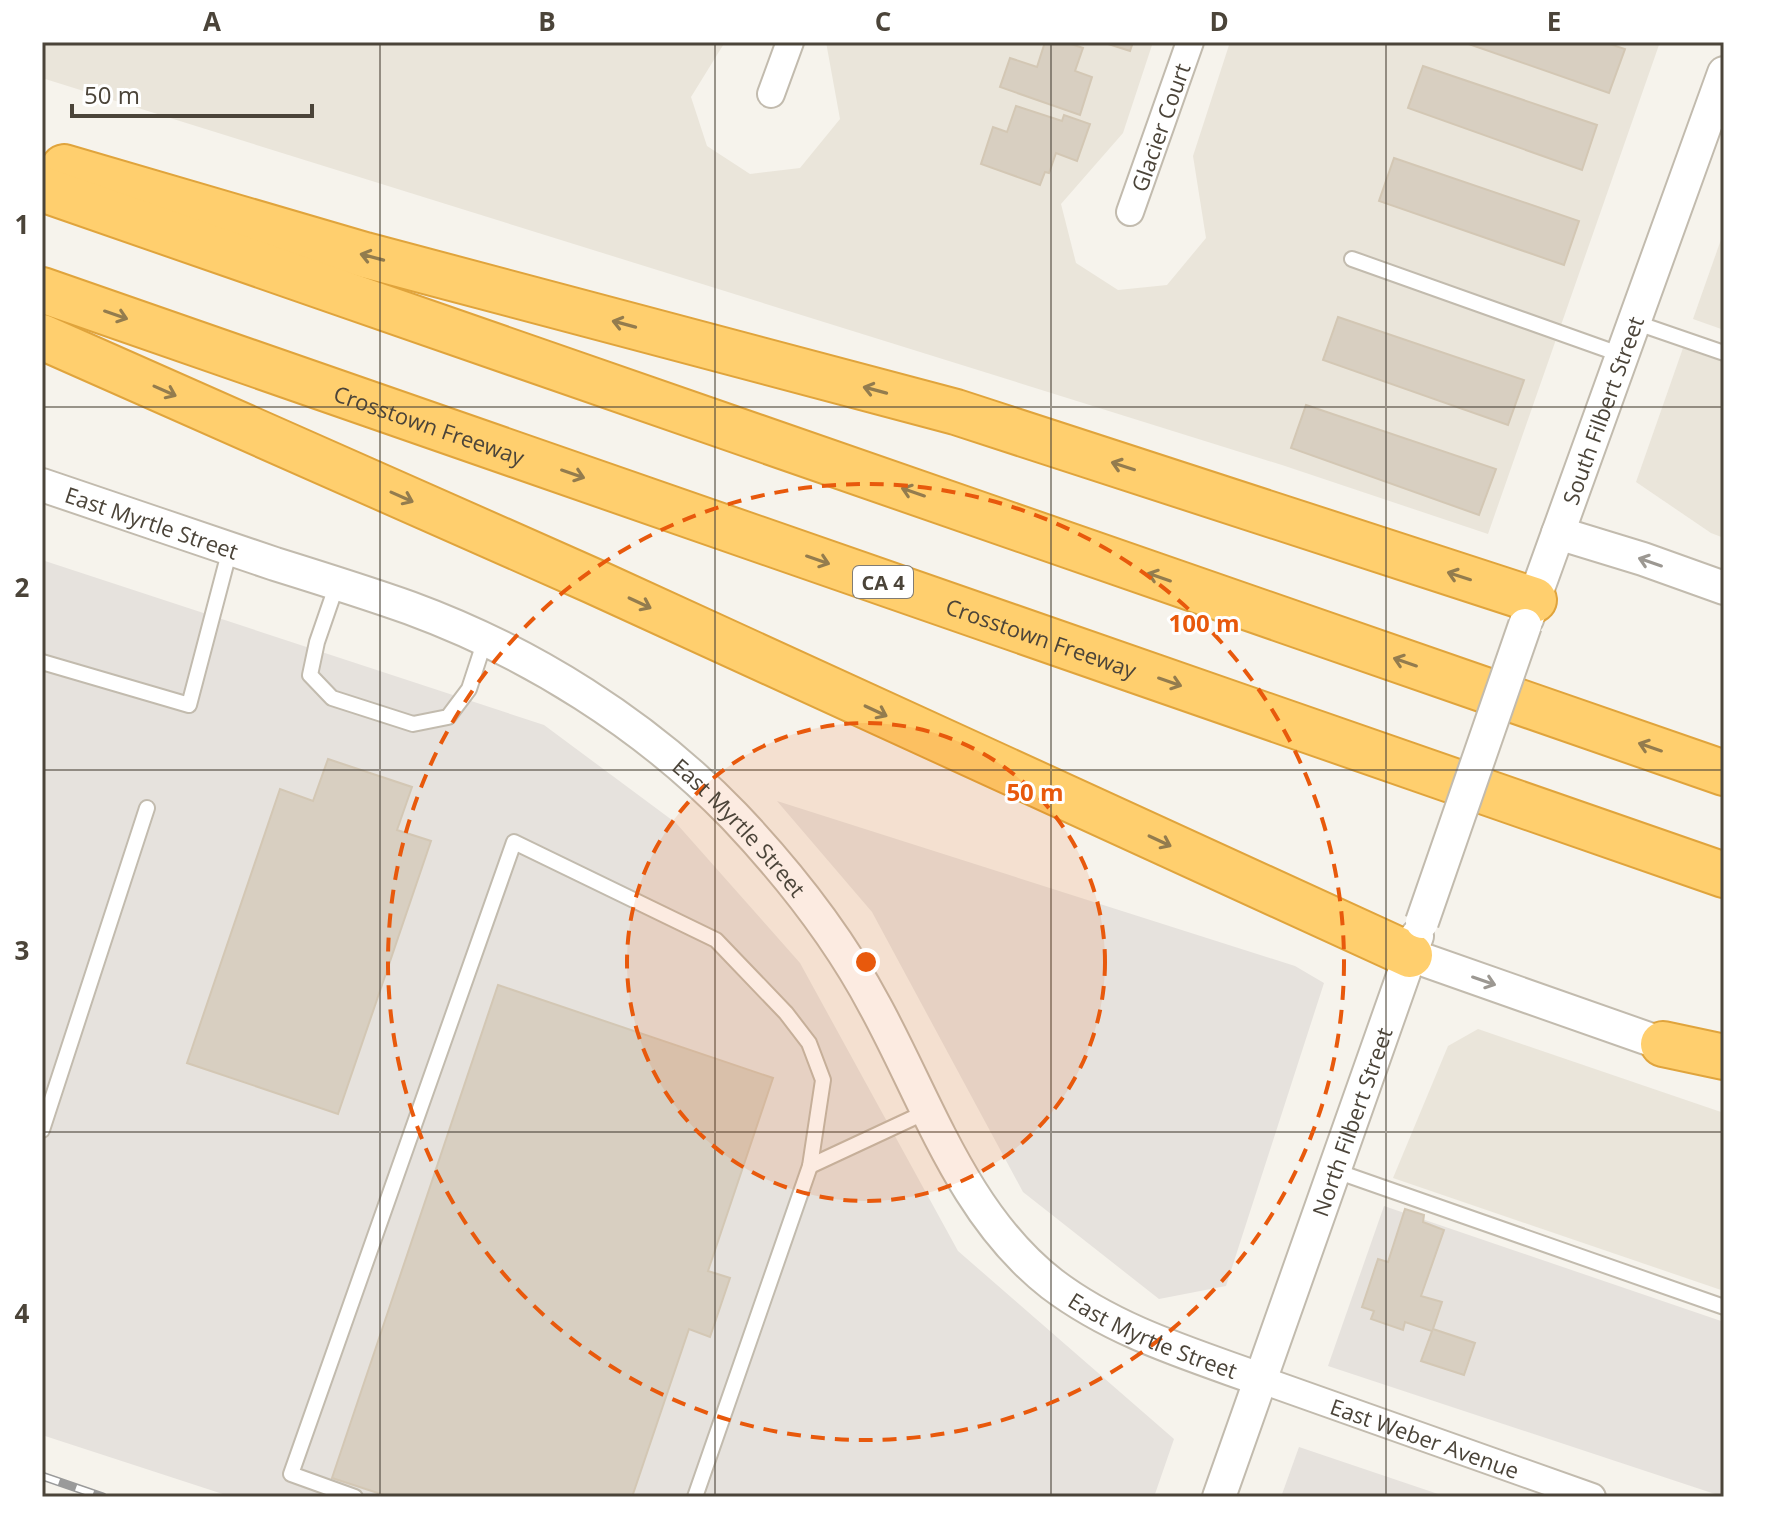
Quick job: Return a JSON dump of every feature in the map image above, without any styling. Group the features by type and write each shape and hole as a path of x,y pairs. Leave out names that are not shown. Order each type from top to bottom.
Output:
{"highway":[{"path":"42,161 365,255 956,412 1529,613"},
{"path":"42,189 1724,773"},
{"name":"Crosstown Freeway","path":"42,290 1724,875"},
{"path":"42,337 607,588 1416,938"},
{"path":"1663,1044 1724,1057"}],"street":[{"path":"771,94 790,42"},
{"name":"Glacier Court","path":"1130,212 1190,42"},
{"name":"South Filbert Street","path":"1482,747 1634,322 1718,106 1724,73"},
{"name":"East Myrtle Street","path":"42,485 412,609 485,639 561,680 627,724 679,764 733,815 785,873 833,936 874,1003 978,1204 1014,1249 1084,1307 1130,1332 1259,1379"},
{"path":"1558,533 1724,588"},
{"name":"North Filbert Street","path":"1219,1497 1482,747"},
{"path":"1416,938 1663,1044 1724,1065"},
{"name":"East Weber Avenue","path":"1259,1379 1592,1497"}],"lane":[{"path":"1352,259 1622,355"},
{"path":"1634,322 1724,353"},
{"path":"42,662 189,705 230,549"},
{"path":"337,584 317,642 310,675 332,698 413,724 448,717 469,689 485,639"},
{"path":"42,1130 147,808"},
{"path":"355,1497 291,1474 514,842 716,940 786,1013 809,1043 823,1080 810,1166 695,1497"},
{"path":"810,1166 928,1111"},
{"path":"1333,1170 1724,1307"}],"shaded area":[{"path":"42,42 725,42 691,97 707,146 750,174 800,168 840,119 826,42 1153,42 1123,133 1061,204 1076,263 1118,290 1167,285 1206,238 1193,156 1230,42 1660,42 1488,534 1282,465 42,78"},
{"path":"1724,231 1724,330 1693,319"},
{"path":"1683,348 1724,362 1724,538 1711,533 1636,482"},
{"path":"42,560 544,725 676,823 800,963 958,1251 1174,1439 1154,1497 232,1497 42,1435"},
{"path":"777,801 1295,966 1324,983 1226,1286 1159,1299 1023,1192 872,912"},
{"path":"1478,1029 1724,1113 1724,1291 1393,1178 1448,1046"},
{"path":"1384,1206 1724,1322 1724,1497 1328,1366"},
{"path":"1299,1447 1447,1497 1281,1497"}],"building":[{"path":"1045,42 1065,42 1083,48 1075,71 1092,77 1080,115 1000,87 1010,58 1037,67"},
{"path":"1102,42 1133,42 1130,51"},
{"path":"1463,42 1604,42 1625,49 1609,93"},
{"path":"1423,66 1597,125 1582,170 1408,108"},
{"path":"1016,106 1062,121 1064,115 1090,124 1077,161 1056,153 1049,173 1045,172 1040,185 981,164 993,127 1007,132"},
{"path":"1394,158 1579,221 1564,265 1379,201"},
{"path":"1338,317 1524,380 1508,425 1323,360"},
{"path":"1306,405 1496,469 1479,515 1291,448"},
{"path":"328,759 412,787 397,830 431,841 338,1114 187,1063 280,789 313,801"},
{"path":"498,985 773,1078 708,1271 730,1278 710,1337 689,1329 632,1497 390,1497 332,1478"},
{"path":"1405,1209 1424,1215 1423,1222 1444,1230 1421,1296 1442,1302 1433,1329 1475,1343 1464,1375 1421,1361 1432,1331 1405,1322 1403,1330 1371,1319 1374,1311 1362,1307 1378,1259 1388,1262"}],"railway":[{"path":"42,1476 103,1497"}]}
